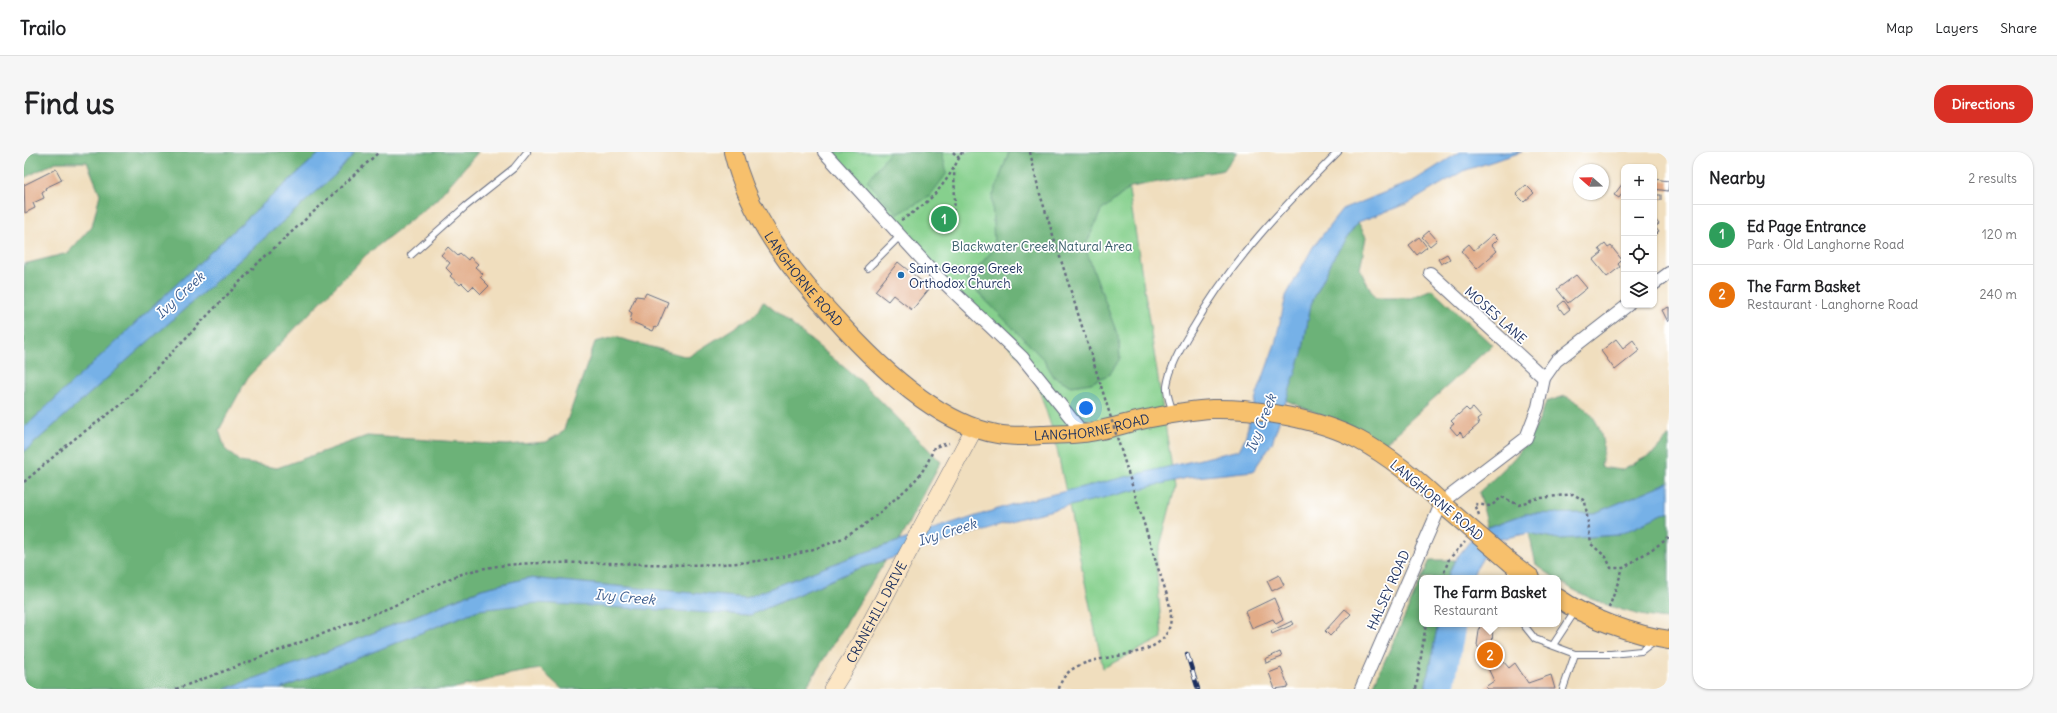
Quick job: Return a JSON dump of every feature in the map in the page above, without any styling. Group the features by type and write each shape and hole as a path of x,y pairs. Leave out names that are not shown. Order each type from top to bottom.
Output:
{"main road":[{"name":"LANGHORNE ROAD","path":"733,152 750,198 770,235 811,293 847,332 911,392 957,420 996,434 1016,436 1083,433 1173,414 1212,409 1248,411 1300,420 1359,440 1400,466 1446,506 1511,570 1524,575"},
{"name":"CRANEHILL DRIVE","path":"832,689 854,654 975,427"},
{"path":"1561,600 1604,621 1632,632 1663,639"}],"street":[{"path":"824,152 938,277 1022,357 1083,433"},
{"name":"MOSES LANE","path":"1430,273 1544,378"},
{"path":"1657,282 1669,273"},
{"path":"1446,506 1526,438 1538,407 1544,378 1556,361 1624,308"},
{"name":"HALSEY ROAD","path":"1361,689 1446,506"}],"lane":[{"path":"411,255 466,206 514,168 527,152"},
{"path":"1173,414 1167,387 1179,351 1206,304 1242,256 1280,211 1338,152"},
{"path":"868,268 897,231"},
{"path":"1553,646 1577,608"},
{"path":"1525,627 1535,639 1575,654 1641,652 1663,639"},
{"path":"1563,689 1575,654"}],"path":[{"path":"24,482 73,440 122,404 260,261 379,152"},
{"path":"953,152 959,158"},
{"path":"897,231 928,203 954,168 962,152"},
{"path":"1030,152 1039,191 1172,613 1170,627 1163,638 1154,647 1088,662 1070,671 1060,684 1059,689"},
{"path":"953,212 955,202 954,168"},
{"path":"176,689 308,641 396,605 464,574 512,564 575,562 719,565 778,559 840,540 878,515 920,476 929,461 934,447 950,443"},
{"path":"1477,522 1479,517 1475,504 1491,506 1502,497 1519,505 1533,499 1573,494 1585,501 1591,544 1606,557 1611,568 1623,568 1669,538"},
{"path":"1443,575 1449,559 1468,537"},
{"path":"1604,621 1615,594 1623,568"},
{"path":"1416,689 1426,627"}],"green space":[{"path":"24,152 321,152 231,233 24,428 24,264 68,253 92,226 100,194 87,162 56,162 24,178"},
{"path":"355,152 478,152 436,200 366,255 248,377 219,430 225,449 240,462 277,468 367,436 507,445 546,442 563,432 595,342 615,337 688,357 756,314 763,301 862,382 941,462 899,541 857,555 746,598 528,578 481,589 309,659 225,689 24,689 24,452 335,175"},
{"name":"Blackwater Creek Natural Area","path":"824,152 1123,152 1175,488 1156,562 1162,638 1103,668 1054,435 1033,371"},
{"path":"890,152 942,152 947,173 929,197 898,214 867,181"},
{"path":"1009,152 1237,152 1224,170 1131,187 1101,211 1085,247 1119,339 1120,358 1110,374 1091,383 1072,386 1054,377 1044,360 966,280 994,249 992,198"},
{"path":"1358,222 1366,237 1360,269 1375,298 1411,298 1432,289 1492,345 1384,444 1355,429 1285,400 1302,353 1311,304 1335,255"},
{"path":"1565,396 1580,404 1596,421 1603,445 1601,467 1621,470 1654,453 1669,436 1669,482 1595,513 1525,514 1488,527 1479,492 1519,452 1535,429 1546,402"},
{"path":"1669,511 1669,619 1646,616 1620,609 1595,600 1569,587 1561,582 1561,575 1551,575 1536,565 1529,533 1559,539 1617,535"},
{"path":"886,560 805,689 562,689 540,669 498,676 489,680 451,689 280,689 478,610 537,602 750,615 857,569"},
{"path":"1430,560 1455,560 1448,575 1423,575"},
{"path":"1419,584 1419,627 1437,627 1425,689 1372,689"}],"water":[{"name":"Ivy Creek","path":"321,152 355,152 335,175 24,452 24,428 231,233"},
{"name":"Ivy Creek","path":"1460,152 1522,152 1463,171 1409,203 1358,222 1335,255 1311,304 1302,353 1272,443 1253,471 1186,478 1028,516 857,569 750,615 537,603 478,610 280,689 225,689 309,659 482,589 528,578 746,598 857,555 1016,503 1239,450 1245,438 1255,400 1275,344 1286,296 1313,247 1342,210 1415,180"},
{"path":"1669,482 1669,511 1617,535 1559,539 1529,533 1501,539 1492,542 1473,575 1448,575 1455,560 1478,531 1525,514 1595,513"},
{"path":"1437,627 1450,627 1440,689 1425,689"}],"building":[{"path":"56,169 62,180 45,188 46,190 42,193 44,198 33,203 35,208 25,213 24,185"},
{"path":"1657,179 1669,181 1668,191 1657,189"},
{"path":"1526,185 1534,193 1524,202 1516,194"},
{"path":"1621,186 1621,195 1619,198 1614,195"},
{"path":"1657,195 1661,195 1661,200 1657,200"},
{"path":"1429,231 1437,240 1430,246 1422,237"},
{"path":"1493,234 1498,239 1492,245 1497,251 1477,269 1461,251 1469,244 1474,250"},
{"path":"1419,237 1427,247 1417,255 1409,245"},
{"path":"1605,244 1608,248 1611,246 1621,259 1618,264 1620,267 1607,277 1593,260 1602,253 1599,249"},
{"path":"448,247 458,256 460,253 468,260 470,257 478,264 475,267 483,274 480,277 489,286 481,294 473,286 469,290 462,283 460,285 450,276 452,274 446,268 450,263 441,255"},
{"path":"1447,254 1450,259 1441,264 1438,259"},
{"name":"Saint George Greek Orthodox Church","path":"898,262 930,288 912,310 893,295 888,301 875,291"},
{"path":"1576,275 1587,288 1568,303 1557,289"},
{"path":"646,293 668,302 657,328 655,327 653,331 630,321 632,313 629,311 636,296 644,297"},
{"path":"1564,301 1570,309 1564,314 1558,306"},
{"path":"1669,307 1669,321 1668,322 1662,310"},
{"path":"1616,339 1623,348 1633,340 1640,350 1615,370 1601,351"},
{"path":"1466,408 1469,411 1473,408 1481,417 1477,420 1479,424 1464,437 1460,432 1457,435 1450,427 1454,424 1451,421"},
{"path":"1279,575 1284,585 1272,591 1267,581"},
{"path":"1274,598 1283,620 1276,624 1273,619 1252,628 1245,612"},
{"path":"1345,609 1351,614 1330,636 1325,631"},
{"path":"1292,621 1294,624 1272,634 1271,631"},
{"path":"1480,627 1493,627 1492,648 1509,668 1515,663 1528,683 1551,675 1555,689 1487,689 1485,687 1494,681 1477,645"},
{"path":"1280,652 1282,657 1266,663 1265,659"},
{"path":"1281,668 1289,687 1275,689 1269,673"}],"waterway":[{"path":"1442,689 1453,627"}],"railway":[{"path":"1187,654 1198,689"}],"place":[{"name":"Ed Page Entrance","path":"944,219"},
{"name":"Saint George Greek Orthodox Church","path":"901,275"},
{"name":"The Farm Basket","path":"1490,655"}]}
